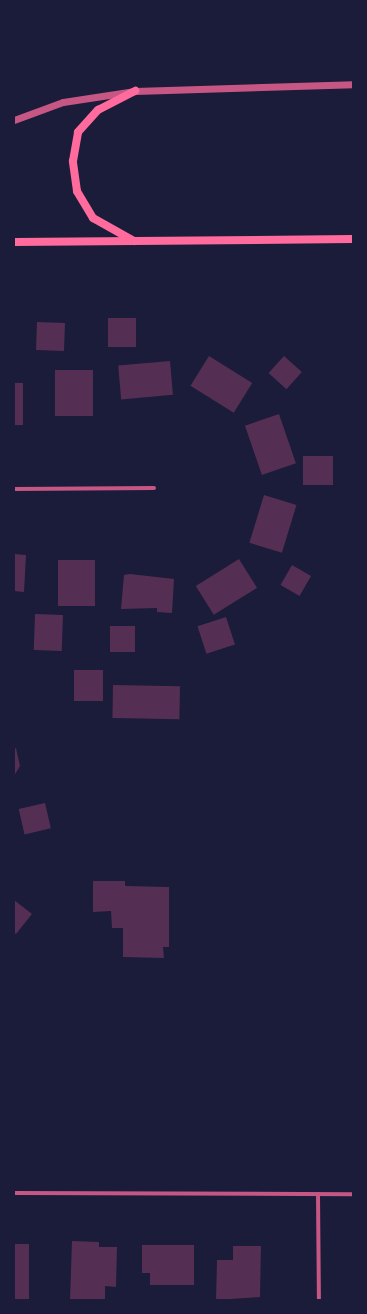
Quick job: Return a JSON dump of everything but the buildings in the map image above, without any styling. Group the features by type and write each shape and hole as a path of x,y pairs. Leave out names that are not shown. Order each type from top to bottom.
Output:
{"main road":[{"path":"135,92 98,110 78,132 73,161 77,191 93,218 135,242"},
{"path":"14,242 353,239"}],"street":[{"path":"14,120 63,102 135,92 353,84"},
{"path":"14,489 154,488"},
{"path":"14,1193 353,1194"},
{"path":"318,1194 319,1300"}]}
